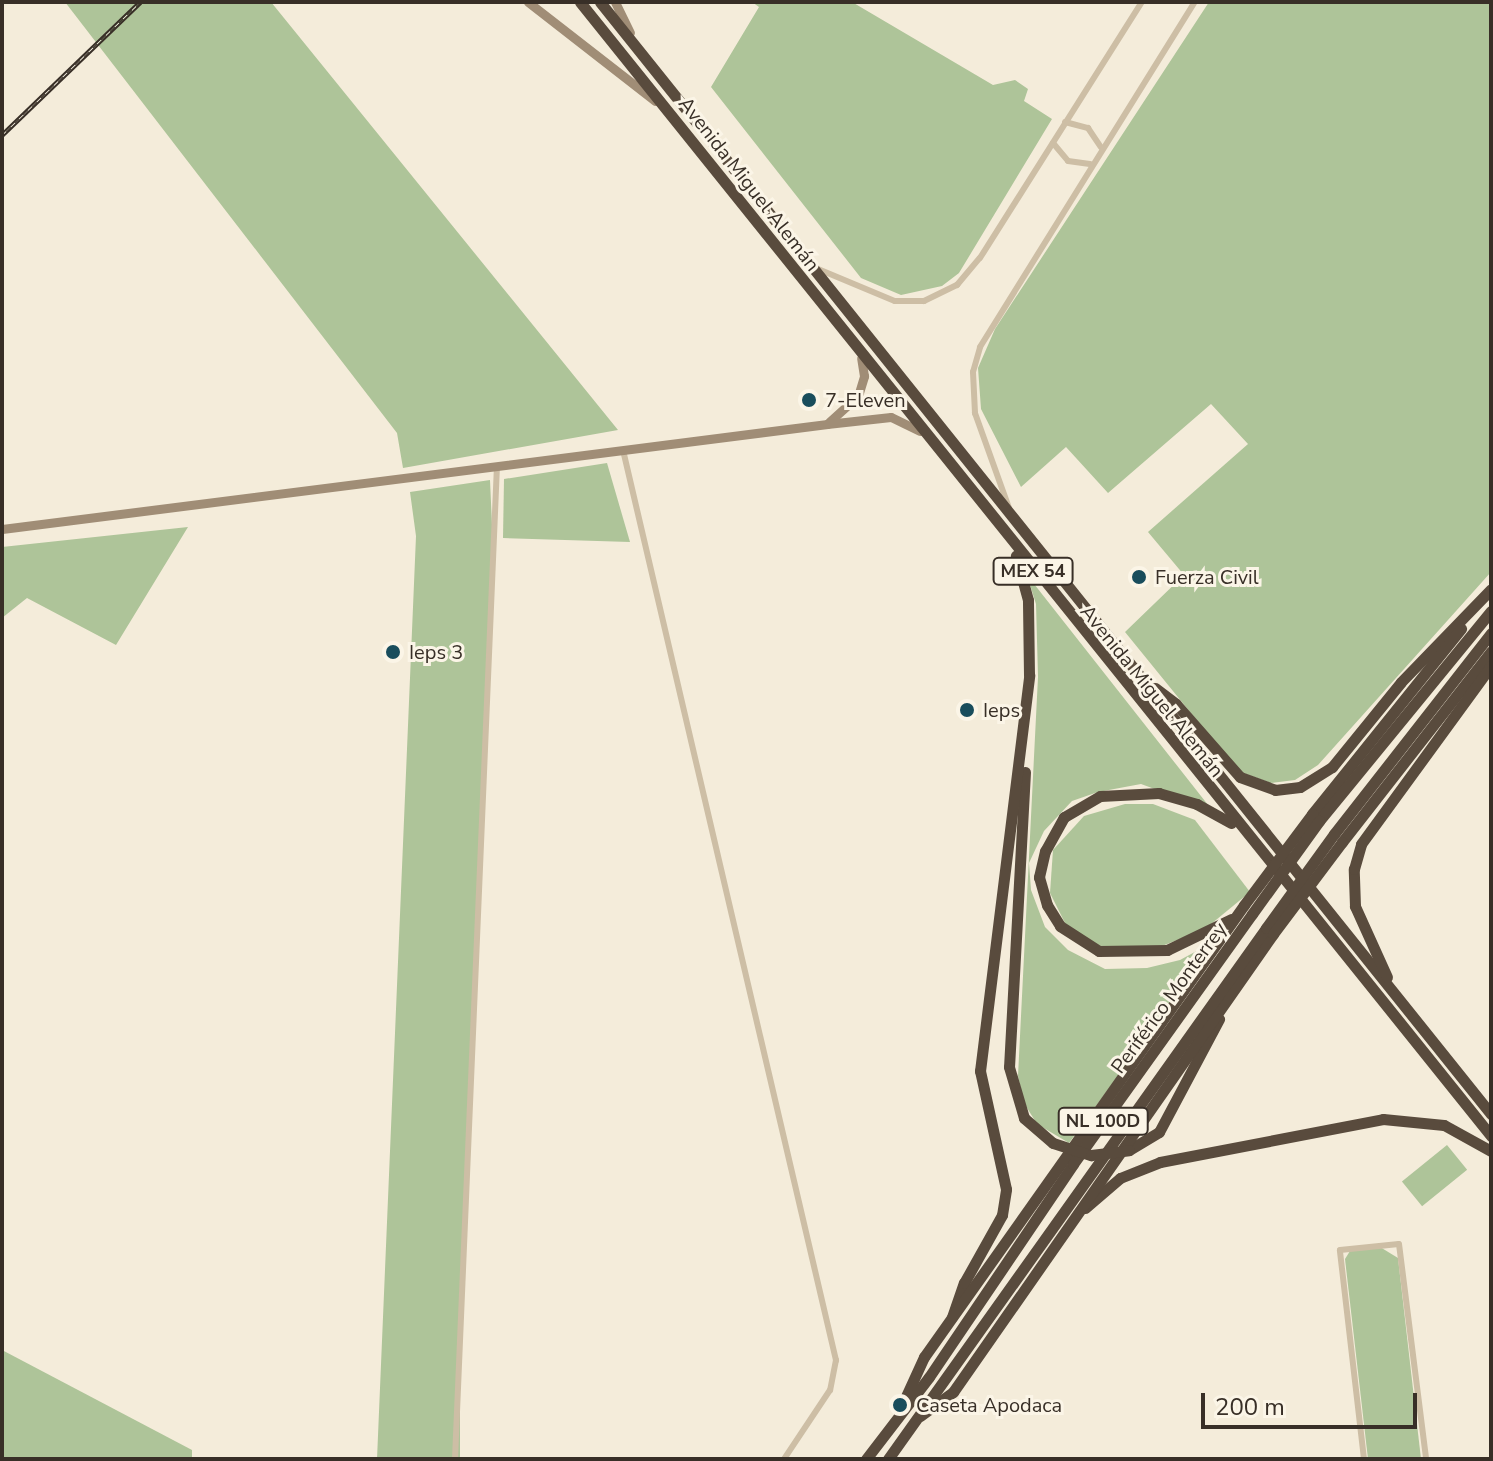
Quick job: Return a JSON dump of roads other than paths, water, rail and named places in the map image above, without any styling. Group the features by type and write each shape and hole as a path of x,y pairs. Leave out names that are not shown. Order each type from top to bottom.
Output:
{"highway":[{"name":"Avenida Miguel Alemán","path":"580,2 861,358 1491,1136"},
{"name":"Avenida Miguel Alemán","path":"600,2 818,269 1491,1114"},
{"path":"952,1317 1005,1199 1004,1161 982,1088 981,1040 1022,756 1029,615 1023,576 1009,541"},
{"path":"1148,685 1176,704 1240,777 1275,790 1300,787 1332,767 1401,682 1491,590"},
{"path":"1316,818 1491,590"},
{"name":"Periférico Monterrey","path":"866,1459 929,1377 1245,911 1316,818 1491,611"},
{"name":"Periférico Monterrey","path":"888,1459 1270,931 1491,633"},
{"path":"1338,838 1491,651"},
{"path":"1390,985 1355,906 1357,857 1367,834 1491,666"},
{"path":"1022,756 1025,816 1009,1067 1024,1118 1053,1143 1091,1155 1129,1150 1159,1132 1234,989"},
{"path":"1240,828 1197,804 1159,793 1100,796 1064,817 1045,851 1039,877 1047,905 1060,926 1099,951 1167,950 1245,911"},
{"path":"901,1410 917,1369 952,1317 1245,911"},
{"path":"916,1418 953,1392 1234,989 1270,931"},
{"path":"1055,1246 1110,1185 1175,1158 1400,1118 1444,1125 1491,1151"}],"main road":[{"path":"528,2 626,75 688,135"},
{"path":"615,2 640,50"},
{"path":"827,424 858,396 864,376 861,358"},
{"path":"2,529 891,417 921,432"}],"street":[{"path":"818,269 895,301 942,295 975,266 1142,2"},
{"path":"1009,508 975,413 973,372 990,326 1195,2"},
{"path":"1065,122 1088,128 1101,147"},
{"path":"1053,143 1068,161 1090,164"},
{"path":"623,450 836,1360 830,1390 784,1459"},
{"path":"455,1459 497,544 497,466"},
{"path":"1364,1459 1340,1250 1399,1244 1426,1459"}],"railway":[{"path":"2,135 140,2"}],"place":[{"name":"7-Eleven","path":"809,400"},
{"name":"Fuerza Civil","path":"1139,577"},
{"name":"Ieps 3","path":"393,652"},
{"name":"Ieps","path":"967,710"},
{"name":"Caseta Apodaca","path":"900,1405"}]}
